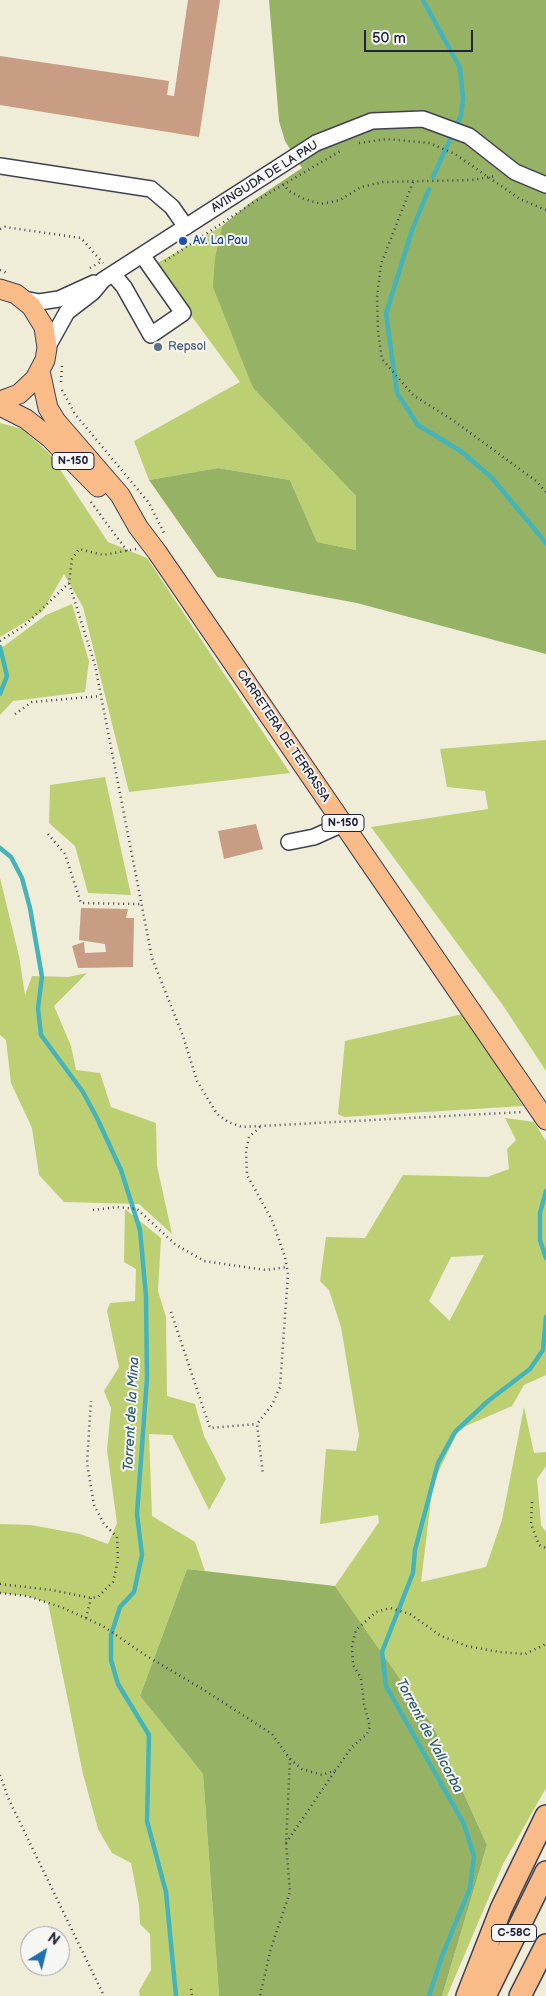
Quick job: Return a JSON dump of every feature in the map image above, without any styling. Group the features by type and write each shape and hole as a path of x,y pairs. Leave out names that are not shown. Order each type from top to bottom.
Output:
{"highway":[{"path":"467,1996 501,1908 546,1816"},
{"name":"C-58C","path":"485,1996 546,1872"},
{"name":"C-58C","path":"520,1996 546,1945"}],"main road":[{"name":"N-150","path":"0,289 24,299 39,316 44,327 46,348 40,371 28,387 19,394 0,401"},
{"name":"CARRETERA DE TERRASSA","path":"40,371 48,408 61,427 120,495 138,527 542,1114"},
{"name":"CARRETERA DE TERRASSA","path":"0,406 26,420 50,438 111,502 138,527"}],"street":[{"name":"AVINGUDA DE LA PAU","path":"24,299 39,302 60,299 108,277 316,143 372,122 423,119 469,136 515,172 546,185"},
{"path":"0,166 150,189 172,207 186,227"},
{"path":"108,277 124,287 151,335 183,313 142,255"},
{"name":"AVINGUDA DE LA PAU","path":"46,348 67,312 93,292 108,277"},
{"path":"289,842 314,837 343,824"}],"path":[{"path":"352,146 386,139 429,143 455,154 520,199 546,210"},
{"path":"152,269 262,198 344,149"},
{"path":"272,172 289,191 304,199 321,204 340,200 361,187 383,182 472,180 515,172"},
{"path":"413,182 381,264 377,298 378,332 382,359 413,395 461,426 536,481 546,492"},
{"path":"0,229 6,227 80,238 102,261 108,277"},
{"path":"86,270 102,261"},
{"path":"0,270 15,275"},
{"path":"63,359 60,378 67,402 149,503"},
{"path":"152,546 103,555 79,549 72,559 69,583 95,666 152,958 183,1036 197,1081 217,1114 228,1122 242,1127 523,1112 542,1114"},
{"path":"0,641 25,625 69,583"},
{"path":"15,714 32,702 100,696"},
{"path":"48,834 65,854 81,902 140,904"},
{"path":"261,1126 249,1137 246,1151 248,1176 272,1220 287,1267 280,1387 272,1405 258,1424 263,1475"},
{"path":"92,1210 117,1207 136,1209 175,1244 204,1260 266,1270 287,1267"},
{"path":"171,1312 210,1428 258,1424"},
{"path":"0,1584 52,1590 91,1598 98,1597 113,1582 118,1560 117,1537 104,1524 94,1505 87,1463 91,1401"},
{"path":"532,1502 531,1524 539,1545 546,1548"},
{"path":"0,1593 27,1596 103,1626 144,1655 204,1690 272,1734 290,1759 302,1769 322,1775 336,1770"},
{"path":"86,1618 91,1598"},
{"path":"286,1843 351,1748 367,1734 370,1727 364,1704 361,1678 353,1665 352,1646 356,1630 376,1612 390,1608 410,1614 441,1636 467,1646 525,1654 546,1644"},
{"path":"260,1996 271,1948 290,1892 286,1843 290,1759"},
{"path":"0,1775 9,1800 104,1996"},
{"path":"190,1989 192,1996"}],"green space":[{"path":"269,0 546,0 546,654 357,603 217,577 149,480 218,468 290,480 317,542 356,550 356,496 253,388 213,287 215,257 222,226 251,202 302,168 285,141 279,121"},
{"path":"222,226 215,257 235,339 253,388 356,496 356,550 317,542 290,480 218,468 149,480 134,441 240,382 154,265"},
{"path":"0,423 22,429 49,453 108,542 147,558 290,773 129,792 83,607 64,574 42,612 0,637"},
{"path":"72,604 89,661 85,692 13,701 0,715 0,649 46,615"},
{"path":"546,740 546,1071 502,1004 371,827 488,809 485,791 447,787 440,749"},
{"path":"105,777 131,895 88,893 75,846 49,823 50,785"},
{"path":"0,878 19,956 25,995 32,976 68,977 87,973 54,1006 71,1046 76,1070 100,1073 111,1107 156,1123 157,1166 172,1234 139,1204 64,1202 39,1175 32,1128 11,1083 6,1040 0,1035"},
{"path":"463,1014 523,1106 344,1117 338,1114 345,1041"},
{"path":"505,1118 534,1122 546,1141 546,1375 524,1385 512,1406 459,1429 433,1483 421,1582 486,1567 502,1520 524,1407 534,1453 546,1452 546,1466 537,1479 541,1525 546,1532 546,1788 503,1864 447,1996 442,1996 487,1845 433,1726 335,1586 379,1522 378,1515 320,1524 326,1449 356,1451 359,1435 341,1327 329,1290 320,1281 326,1237 365,1238 403,1175 487,1177 509,1169 507,1149 516,1140","holes":["484,1255 450,1320 429,1301 451,1257"]},
{"path":"125,1209 161,1238 158,1291 166,1317 167,1396 195,1404 204,1436 226,1479 209,1510 172,1435 149,1434 152,1516 195,1542 205,1571 187,1569 140,1696 203,1774 219,1996 140,1996 139,1991 151,1970 150,1934 140,1924 139,1905 131,1863 112,1853 98,1829 83,1774 48,1603 27,1596 0,1593 0,1524 31,1525 80,1534 108,1544 117,1523 107,1450 111,1408 104,1391 119,1367 107,1311 110,1303 135,1301 136,1269 124,1262"},
{"path":"187,1569 335,1586 433,1726 487,1845 442,1996 219,1996 203,1774 140,1696"}],"building":[{"path":"188,0 220,0 199,137 0,105 0,56 169,81 167,95 174,96"},
{"path":"256,824 263,849 224,859 218,831"},
{"path":"81,908 128,909 126,918 134,918 133,967 78,968 72,946 84,942 85,953 106,952 105,944 79,940"}],"waterway":[{"name":"Torrent de Vallcorba","path":"423,0 460,68 463,99 461,115 433,177"},
{"name":"Torrent de Vallcorba","path":"429,189 412,230 386,314 397,393 418,425 462,452 492,478 546,543"},
{"name":"Torrent de la Mina","path":"0,647 7,676 0,694"},
{"name":"Torrent de la Mina","path":"0,848 11,857 22,878 30,908 42,977 38,1008 41,1035 83,1092 97,1118 121,1170 140,1230 146,1296 147,1378 137,1514 142,1555 134,1592 120,1607 111,1635 111,1660 118,1684 149,1735 147,1821 166,1892 176,1996"},
{"name":"Torrent de Vallcorba","path":"546,1191 540,1213 540,1240 546,1258"},
{"name":"Torrent de Vallcorba","path":"429,1996 442,1956 470,1888 474,1856 464,1824 386,1686 382,1652 413,1573 415,1550 438,1463 455,1432 488,1401 530,1369 543,1350 546,1317"}],"place":[{"name":"Av. La Pau","path":"183,241"},
{"name":"Repsol","path":"158,347"}]}
